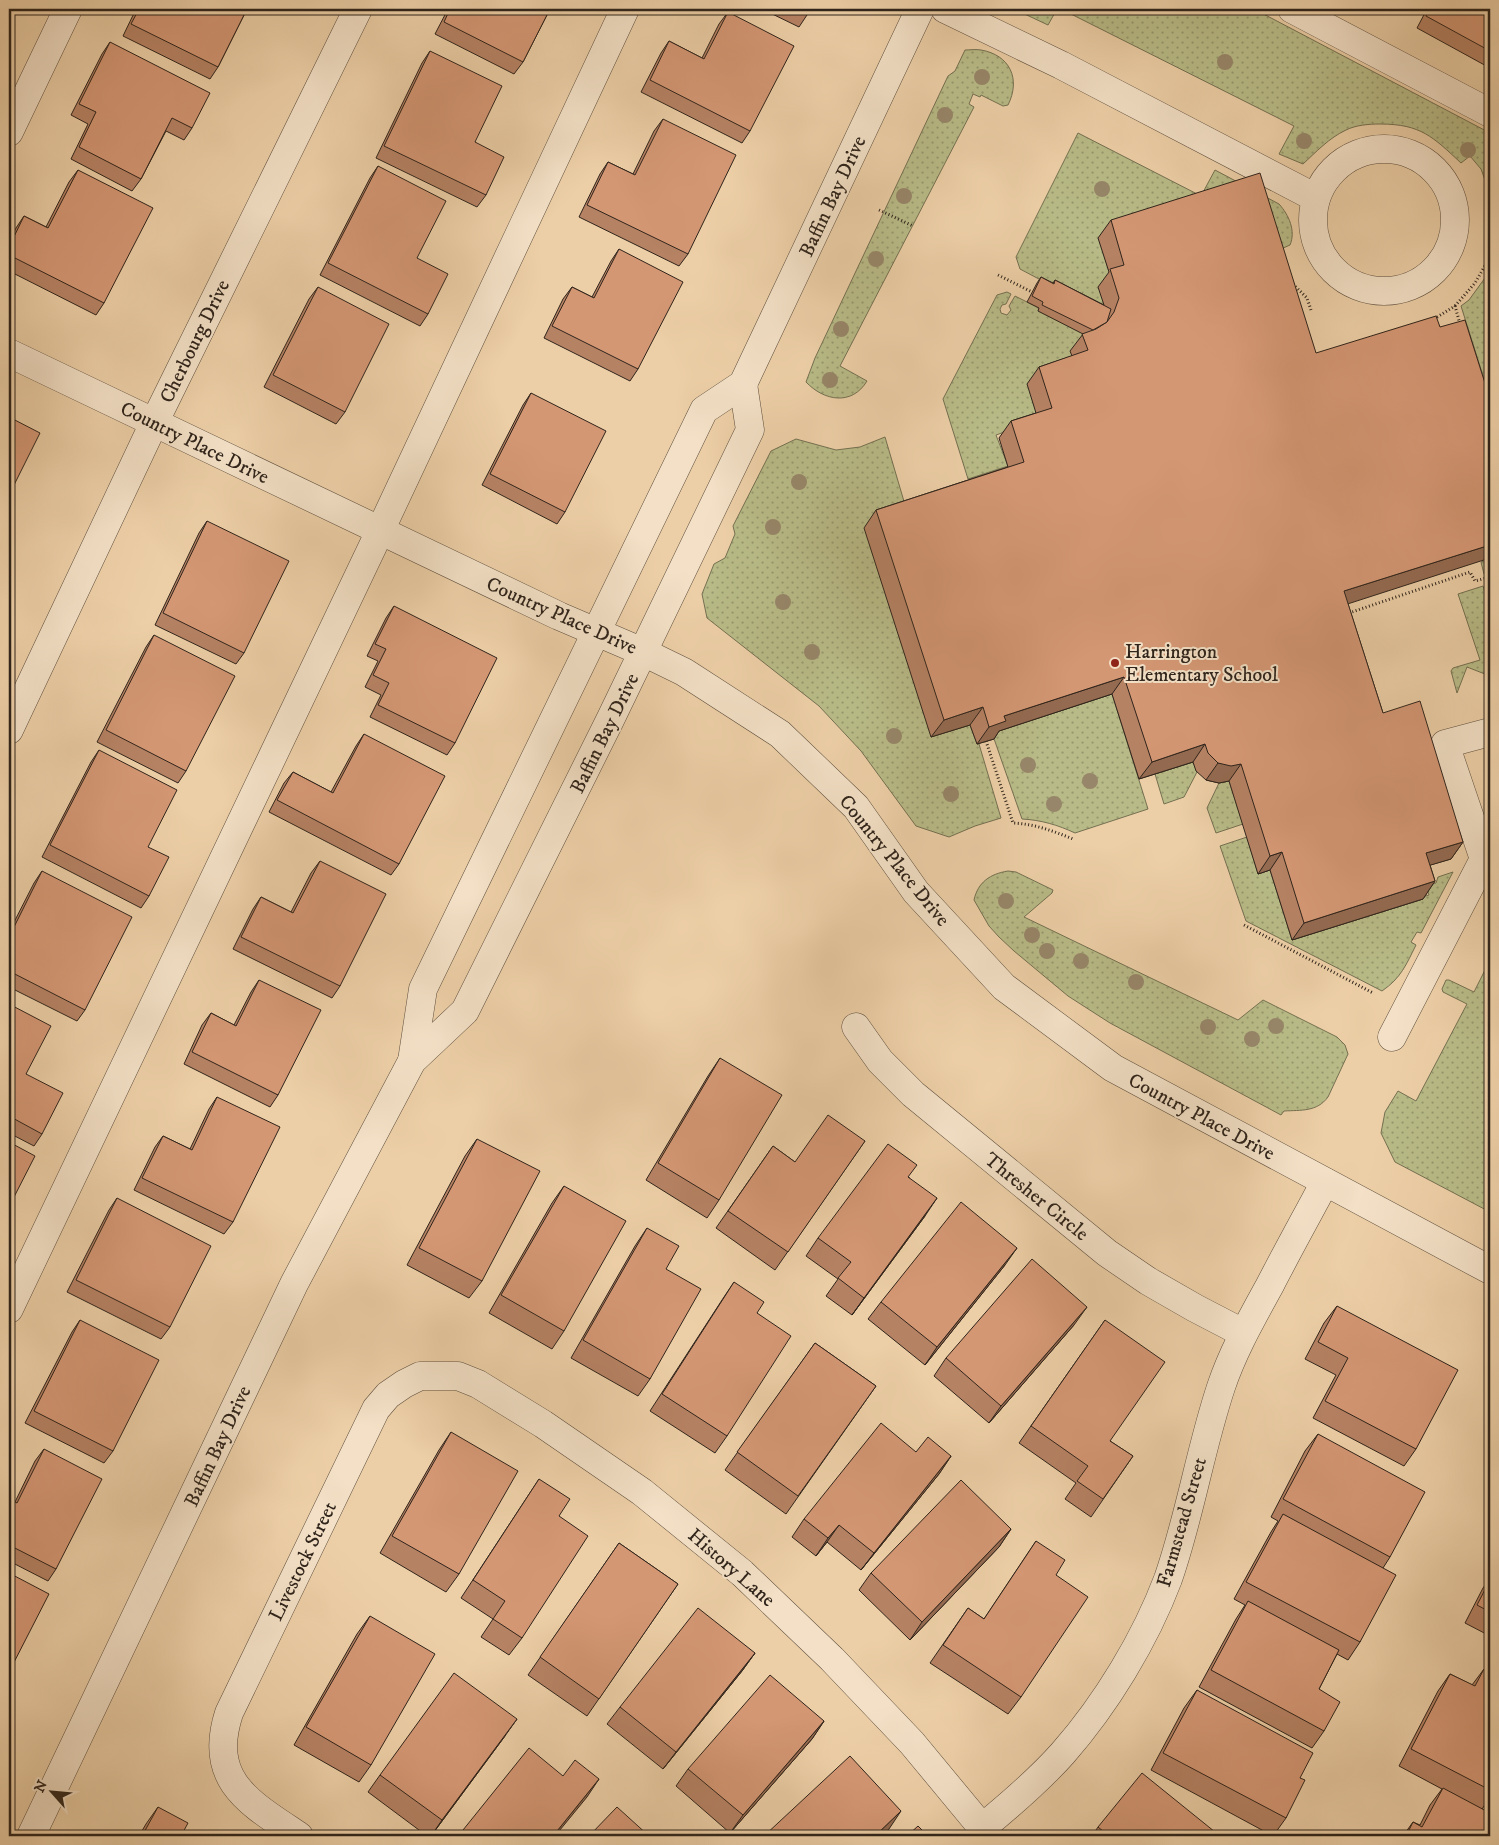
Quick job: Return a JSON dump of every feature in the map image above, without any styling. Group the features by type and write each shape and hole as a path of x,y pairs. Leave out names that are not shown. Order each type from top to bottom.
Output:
{"street":[{"path":"9,132 68,9"},
{"name":"Cherbourg Drive","path":"9,730 154,423 358,9"},
{"path":"9,1309 380,531 625,9"},
{"name":"Baffin Bay Drive","path":"31,1836 294,1284 412,1060 423,989 704,410 743,384 920,9"},
{"path":"946,9 1062,65 1316,198"},
{"path":"1292,9 1490,113"},
{"path":"1384,148 1405,152 1426,162 1441,177 1452,197 1455,219 1452,242 1440,264 1422,280 1399,290 1374,291 1351,284 1331,268 1318,247 1312,223 1316,198 1326,178 1342,163 1362,152 1384,148"},
{"name":"Country Place Drive","path":"9,353 380,531 684,672 780,734 856,807 916,892 1004,987 1113,1068 1490,1270"},
{"name":"Baffin Bay Drive","path":"412,1060 465,1011 643,652 750,430 743,384"},
{"path":"1392,1037 1484,860 1445,744 1490,732"},
{"name":"Thresher Circle","path":"856,1027 880,1061 913,1094 1107,1253 1148,1281 1194,1308 1243,1333"},
{"name":"Farmstead Street","path":"986,1832 1063,1753 1093,1716 1124,1668 1145,1630 1167,1580 1182,1534 1203,1446 1216,1403 1243,1333 1325,1182"},
{"name":"History Lane","path":"420,1376 458,1376 478,1384 543,1424 642,1492 742,1573 832,1658 912,1743 986,1832"},
{"name":"Livestock Street","path":"299,1836 247,1799 235,1786 226,1768 222,1748 224,1728 229,1713 376,1409 396,1389 420,1376"}],"path":[{"path":"879,210 913,226"},
{"path":"1428,320 1455,306 1475,283 1490,257"},
{"path":"998,275 1042,298"},
{"path":"1292,283 1307,298 1311,310"},
{"path":"1455,306 1461,324"},
{"path":"1351,622 1348,613 1470,572 1474,581 1490,577"},
{"path":"986,741 1013,823 1046,828 1073,839"},
{"path":"1244,925 1373,993"}],"green space":[{"path":"1014,9 1057,9 1048,25"},
{"path":"1061,9 1254,9 1490,133 1490,194 1481,169 1470,156 1461,163 1434,139 1406,126 1376,124 1350,128 1328,141 1303,164 1279,154 1294,126"},
{"path":"965,50 979,50 991,53 1006,63 1013,77 1012,95 1008,105 1003,106 981,95 980,97 973,94 969,104 974,107 840,366 867,381 854,394 838,398 829,397 806,382 815,358 948,76 955,71"},
{"path":"1078,133 1201,196 1215,170 1279,204 1286,213 1292,229 1290,245 1281,249 1099,238 1112,282 1107,315 1020,269 1016,257"},
{"path":"1490,271 1490,398 1461,306 1469,300"},
{"path":"1007,292 1011,294 1006,304 1002,305 1001,313 1007,315 1011,310 1009,306 1015,296 1039,308 1038,311 1095,339 1039,420 996,435 1008,466 968,479 943,399 997,295"},
{"path":"885,437 970,725 977,744 979,744 1001,818 949,837 916,826 861,751 819,706 707,618 702,594 714,564 725,558 735,534 733,526 771,451 796,439 836,450 860,447"},
{"path":"1490,559 1490,572 1484,574 1481,562"},
{"path":"1483,586 1490,609 1490,676 1467,667 1457,693 1451,671 1453,668 1480,660 1458,594"},
{"path":"1112,694 1148,809 1075,833 1049,823 1022,819 992,733"},
{"path":"1193,762 1197,772 1184,797 1164,804 1155,774"},
{"path":"1229,781 1243,824 1216,833 1207,808 1219,783"},
{"path":"1247,837 1258,874 1270,870 1292,940 1423,899 1422,897 1429,895 1427,888 1429,885 1436,883 1438,877 1453,872 1421,933 1417,932 1411,942 1416,945 1406,965 1394,981 1382,991 1246,921 1220,846"},
{"path":"1008,871 1016,872 1053,890 1052,893 1024,917 1238,1020 1263,1000 1337,1037 1345,1045 1348,1054 1328,1097 1314,1108 1284,1111 1281,1115 1110,1023 1068,996 999,937 989,926 974,900 978,888 986,880 996,874"},
{"path":"1490,960 1490,1212 1395,1162 1381,1133 1385,1112 1398,1091 1416,1101 1467,1004 1443,992 1442,989 1446,980 1474,992"}],"building":[{"path":"139,9 247,9 218,67 131,24"},
{"path":"450,9 550,9 523,62 444,22"},
{"path":"794,9 810,9 807,15"},
{"path":"1429,9 1490,9 1490,51 1426,16"},
{"path":"728,12 794,46 750,131 650,80 669,41 704,59"},
{"path":"110,42 210,93 192,128 172,118 141,179 79,147 96,112 79,104"},
{"path":"430,51 502,86 475,142 504,157 486,195 384,146"},
{"path":"663,119 736,155 688,254 587,205 608,162 635,175"},
{"path":"378,166 446,201 417,258 448,274 428,314 328,263"},
{"path":"78,170 153,208 104,303 9,255 9,247 24,216 48,228"},
{"path":"1260,173 1316,353 1436,316 1440,327 1465,320 1490,399 1490,545 1344,591 1383,713 1420,701 1463,842 1426,853 1435,881 1304,923 1282,852 1270,856 1241,764 1231,766 1218,763 1208,753 1205,744 1152,762 1124,677 1004,716 1006,721 989,727 983,707 944,720 876,510 1024,462 1011,421 1052,408 1039,367 1088,350 1082,334 1096,329 1107,322 1114,312 1119,298 1110,269 1124,265 1111,220"},
{"path":"619,249 683,282 638,369 552,326 572,287 594,298"},
{"path":"1041,277 1054,284 1055,280 1111,309 1107,322 1093,330 1042,305 1043,302 1032,296"},
{"path":"318,287 389,324 345,412 273,375"},
{"path":"531,393 606,431 565,512 490,474"},
{"path":"9,417 40,433 9,495"},
{"path":"207,521 289,561 244,653 163,613"},
{"path":"394,606 497,658 455,743 378,705 389,683 373,675 386,649 375,644"},
{"path":"154,635 235,676 186,771 106,730"},
{"path":"364,734 445,776 399,864 277,800 293,772 333,793"},
{"path":"99,750 177,790 148,847 169,857 149,896 50,845"},
{"path":"320,861 386,894 340,986 241,937 261,897 293,913"},
{"path":"42,871 132,917 85,1010 9,971 9,937"},
{"path":"259,980 321,1010 278,1095 192,1052 211,1013 236,1026"},
{"path":"9,1004 51,1026 26,1074 63,1093 42,1134 9,1116"},
{"path":"720,1058 782,1095 719,1200 658,1163"},
{"path":"217,1097 280,1127 233,1222 142,1178 163,1136 192,1150"},
{"path":"828,1115 865,1141 788,1252 728,1211 773,1146 795,1162"},
{"path":"477,1139 540,1171 482,1281 419,1248"},
{"path":"9,1142 35,1156 14,1197 9,1194"},
{"path":"888,1144 917,1165 908,1177 937,1198 864,1298 838,1278 851,1262 818,1238"},
{"path":"564,1186 626,1221 564,1331 501,1295"},
{"path":"117,1198 211,1246 170,1327 76,1280"},
{"path":"961,1202 1017,1248 937,1347 881,1302"},
{"path":"647,1228 679,1246 666,1269 701,1289 650,1379 583,1340"},
{"path":"1032,1259 1087,1307 1001,1406 946,1358"},
{"path":"734,1282 764,1302 757,1313 791,1336 727,1436 662,1394"},
{"path":"1337,1306 1458,1370 1416,1449 1325,1401 1348,1358 1318,1342"},
{"path":"80,1320 159,1360 113,1451 34,1411"},
{"path":"1105,1320 1165,1362 1110,1441 1133,1456 1103,1499 1077,1481 1088,1466 1031,1426"},
{"path":"815,1343 876,1386 798,1496 737,1452"},
{"path":"881,1423 916,1452 928,1437 951,1456 874,1553 839,1525 828,1538 804,1519"},
{"path":"451,1432 518,1471 459,1574 392,1536"},
{"path":"1318,1434 1425,1492 1390,1557 1283,1499"},
{"path":"44,1449 102,1479 56,1569 9,1545 9,1499 17,1503"},
{"path":"539,1479 570,1499 559,1516 588,1536 522,1638 493,1619 505,1601 473,1580"},
{"path":"961,1480 1011,1529 922,1622 871,1573"},
{"path":"1283,1514 1396,1575 1360,1642 1246,1582"},
{"path":"1036,1541 1065,1560 1056,1575 1088,1597 1021,1697 943,1645 968,1608 984,1619"},
{"path":"619,1543 678,1584 599,1699 540,1657"},
{"path":"9,1573 49,1594 9,1672"},
{"path":"1490,1580 1490,1612 1477,1605"},
{"path":"1248,1601 1339,1650 1319,1689 1340,1702 1324,1731 1211,1670"},
{"path":"698,1608 755,1653 676,1752 620,1707"},
{"path":"370,1616 435,1654 371,1765 306,1727"},
{"path":"1484,1669 1490,1672 1490,1790 1411,1749 1450,1674 1475,1686"},
{"path":"454,1673 517,1719 442,1820 380,1775"},
{"path":"770,1675 824,1721 743,1815 688,1769"},
{"path":"1197,1690 1313,1753 1300,1778 1305,1780 1286,1818 1163,1753"},
{"path":"529,1748 563,1776 575,1760 599,1779 553,1836 459,1835"},
{"path":"850,1756 901,1811 875,1836 764,1836"},
{"path":"1142,1773 1220,1836 1109,1836 1098,1827"},
{"path":"1443,1788 1490,1813 1490,1836 1406,1836 1413,1822 1422,1827"},
{"path":"158,1807 188,1823 181,1836 142,1836"},
{"path":"617,1807 649,1836 589,1836"},
{"path":"918,1826 928,1836 907,1836"}],"place":[{"name":"Harrington Elementary School","path":"1115,663"}]}
